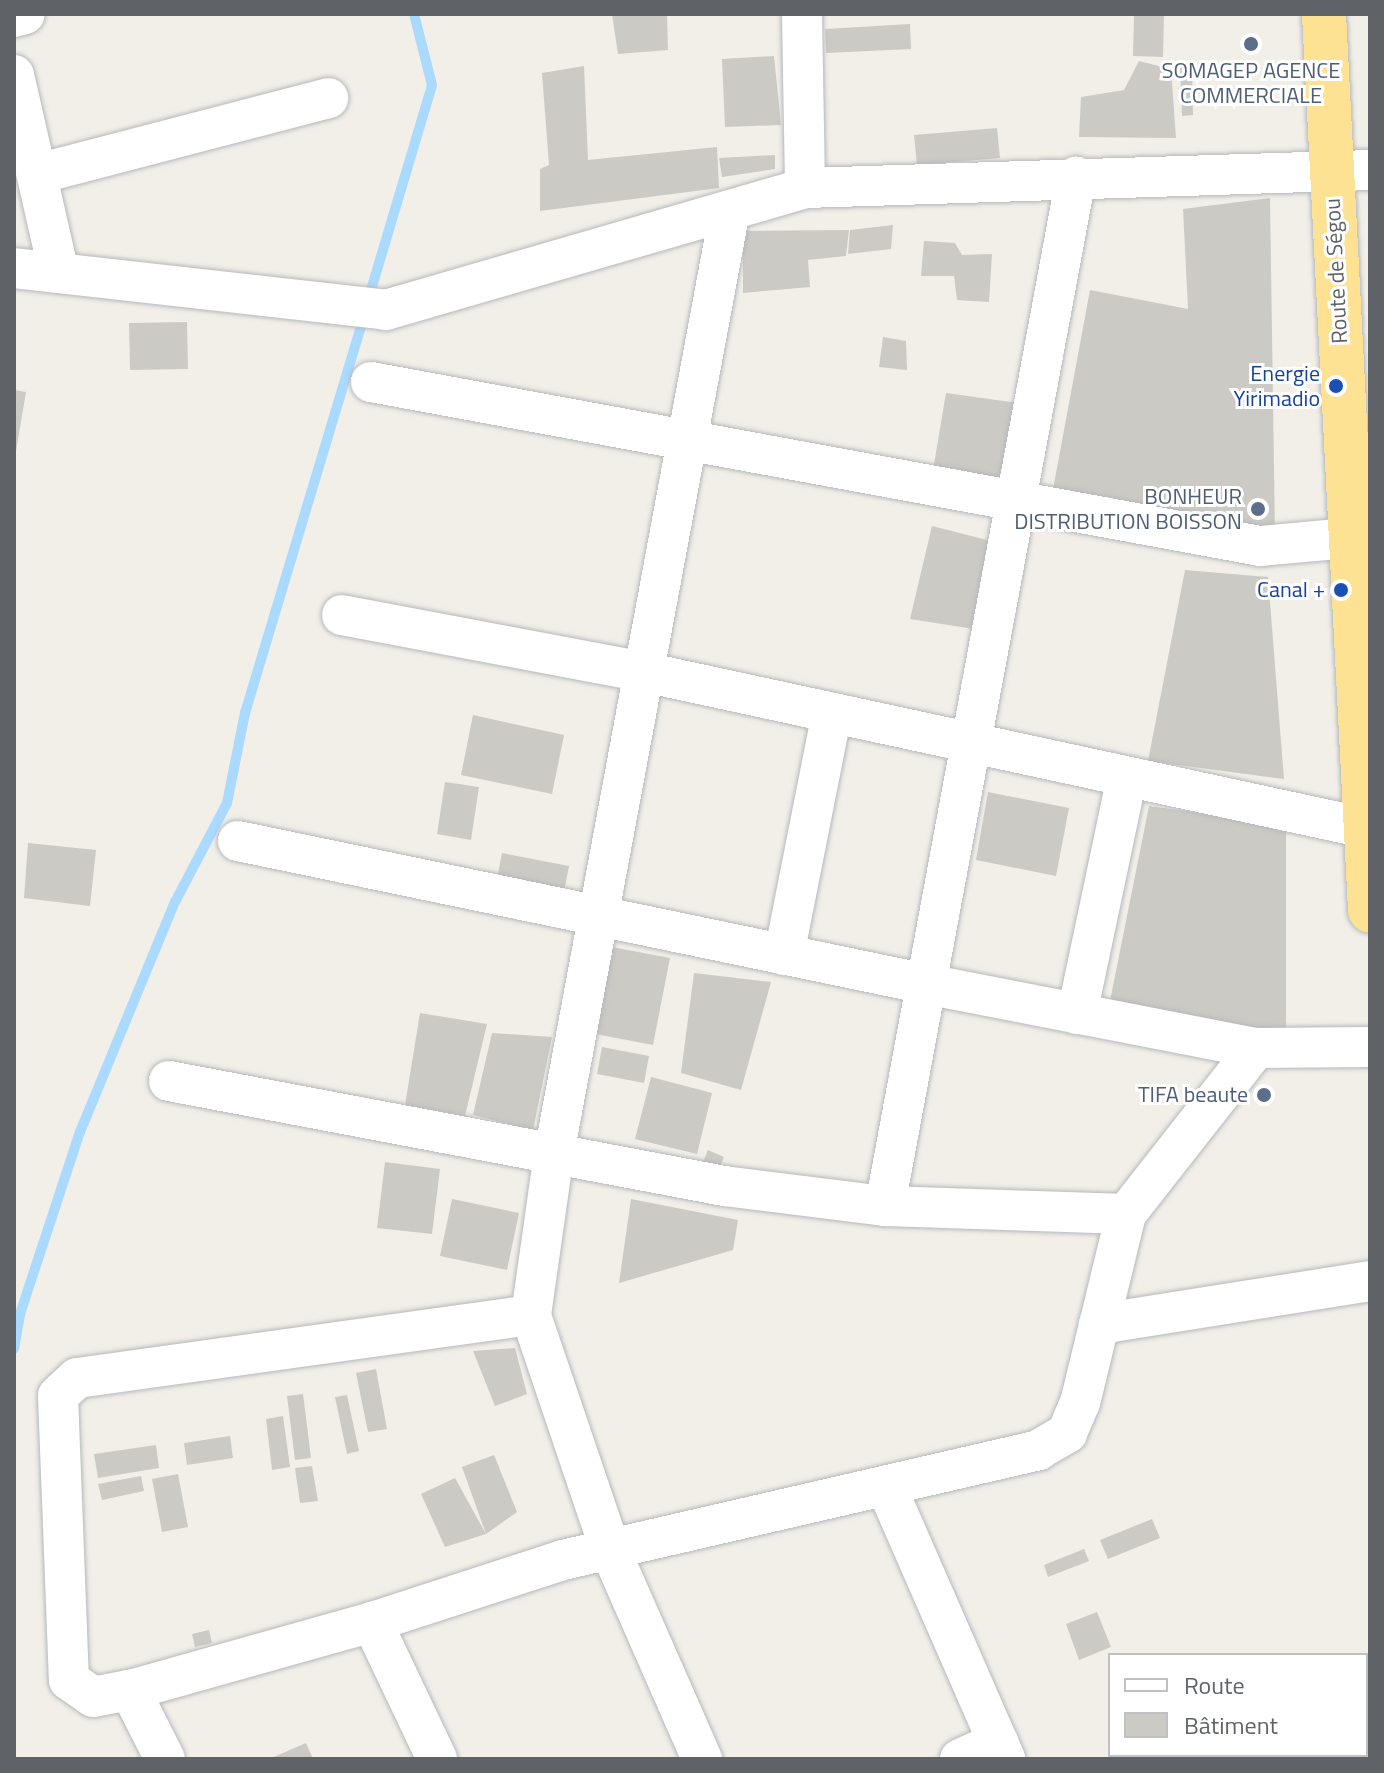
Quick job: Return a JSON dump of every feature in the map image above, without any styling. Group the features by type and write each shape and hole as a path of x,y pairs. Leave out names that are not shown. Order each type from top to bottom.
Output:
{"highway":[{"name":"Route de Ségou","path":"1324,14 1351,170 1370,911"}],"street":[{"path":"14,17 25,14"},
{"path":"802,14 805,188"},
{"path":"14,75 59,273"},
{"path":"37,174 328,98"},
{"path":"14,268 386,310 805,188 1351,170"},
{"path":"885,1206 1076,177"},
{"path":"702,1759 610,1549 531,1315 554,1154 730,210"},
{"path":"371,382 1260,546 1360,537"},
{"path":"342,615 644,672 1368,829"},
{"path":"784,955 832,713"},
{"path":"1077,1014 1127,777"},
{"path":"238,841 926,984 1256,1048 1370,1047"},
{"path":"531,1315 77,1378 58,1396 69,1680 93,1697 130,1690 372,1622 563,1560 1038,1450 1067,1433 1080,1403 1126,1214 1256,1048"},
{"path":"169,1081 724,1186 885,1206 1126,1214"},
{"path":"1099,1324 1370,1281"},
{"path":"886,1486 1001,1751 960,1759"},
{"path":"372,1622 437,1759"},
{"path":"130,1690 165,1759"}],"building":[{"path":"612,14 667,14 668,50 618,54"},
{"path":"1134,14 1164,14 1163,57 1133,56"},
{"path":"910,24 911,49 826,53 825,29"},
{"path":"774,56 781,125 725,127 722,59"},
{"path":"1139,61 1171,69 1176,138 1079,137 1081,97 1124,90"},
{"path":"1180,65 1192,65 1193,115 1182,116"},
{"path":"584,66 588,160 717,147 719,188 540,211 540,169 549,165 542,73"},
{"path":"997,128 1000,158 917,165 914,135"},
{"path":"775,155 775,169 722,177 719,158"},
{"path":"1270,198 1275,536 1051,500 1090,290 1188,309 1183,209"},
{"path":"893,225 891,249 848,254 850,230"},
{"path":"849,230 846,256 808,260 810,287 743,293 743,231"},
{"path":"924,241 955,243 962,255 992,254 989,302 957,300 954,276 921,276"},
{"path":"187,322 188,369 130,370 129,323"},
{"path":"883,337 906,341 907,370 879,367"},
{"path":"14,390 26,392 16,451 14,451"},
{"path":"946,393 1025,404 1011,506 930,488"},
{"path":"932,526 991,541 974,629 910,619"},
{"path":"1185,570 1268,577 1284,779 1148,761"},
{"path":"473,715 564,735 552,794 461,775"},
{"path":"445,782 479,787 471,840 437,834"},
{"path":"988,792 1069,808 1056,876 976,860"},
{"path":"1149,806 1286,824 1286,1033 1109,1006"},
{"path":"28,843 96,850 90,906 24,898"},
{"path":"502,853 569,866 563,897 496,884"},
{"path":"612,947 670,958 653,1045 595,1034"},
{"path":"694,973 771,982 741,1090 681,1073"},
{"path":"420,1013 487,1024 465,1116 405,1105"},
{"path":"492,1033 552,1037 533,1130 473,1115"},
{"path":"602,1047 649,1056 644,1083 597,1074"},
{"path":"651,1077 712,1093 697,1154 635,1139"},
{"path":"708,1150 724,1157 717,1174 701,1167"},
{"path":"385,1162 440,1169 432,1234 377,1228"},
{"path":"452,1199 519,1213 507,1270 440,1256"},
{"path":"631,1199 738,1220 733,1250 619,1283"},
{"path":"515,1348 527,1394 495,1406 473,1351"},
{"path":"376,1369 387,1429 368,1432 356,1373"},
{"path":"303,1394 311,1458 295,1460 287,1396"},
{"path":"347,1395 359,1451 347,1454 335,1397"},
{"path":"283,1416 290,1467 272,1470 266,1419"},
{"path":"230,1436 233,1458 187,1465 184,1443"},
{"path":"156,1445 159,1468 98,1478 94,1454"},
{"path":"494,1455 517,1512 486,1534 462,1467"},
{"path":"312,1466 318,1501 300,1503 295,1468"},
{"path":"178,1474 188,1527 162,1532 152,1479"},
{"path":"141,1476 144,1491 102,1500 98,1484"},
{"path":"455,1478 486,1534 445,1547 421,1494"},
{"path":"1152,1519 1160,1538 1108,1559 1100,1540"},
{"path":"1084,1549 1089,1561 1048,1577 1044,1565"},
{"path":"1097,1612 1111,1647 1079,1660 1066,1624"},
{"path":"209,1630 212,1643 195,1647 192,1634"},
{"path":"306,1743 313,1759 269,1759"}],"waterway":[{"path":"368,300 432,85 414,14"},
{"path":"14,1349 20,1314 80,1132 175,902 227,803 245,713 364,316"}],"place":[{"name":"SOMAGEP AGENCE COMMERCIALE","path":"1251,44"},
{"name":"Energie Yirimadio","path":"1336,386"},
{"name":"BONHEUR DISTRIBUTION BOISSON","path":"1258,509"},
{"name":"Canal +","path":"1341,590"},
{"name":"TIFA beaute","path":"1264,1095"}]}
